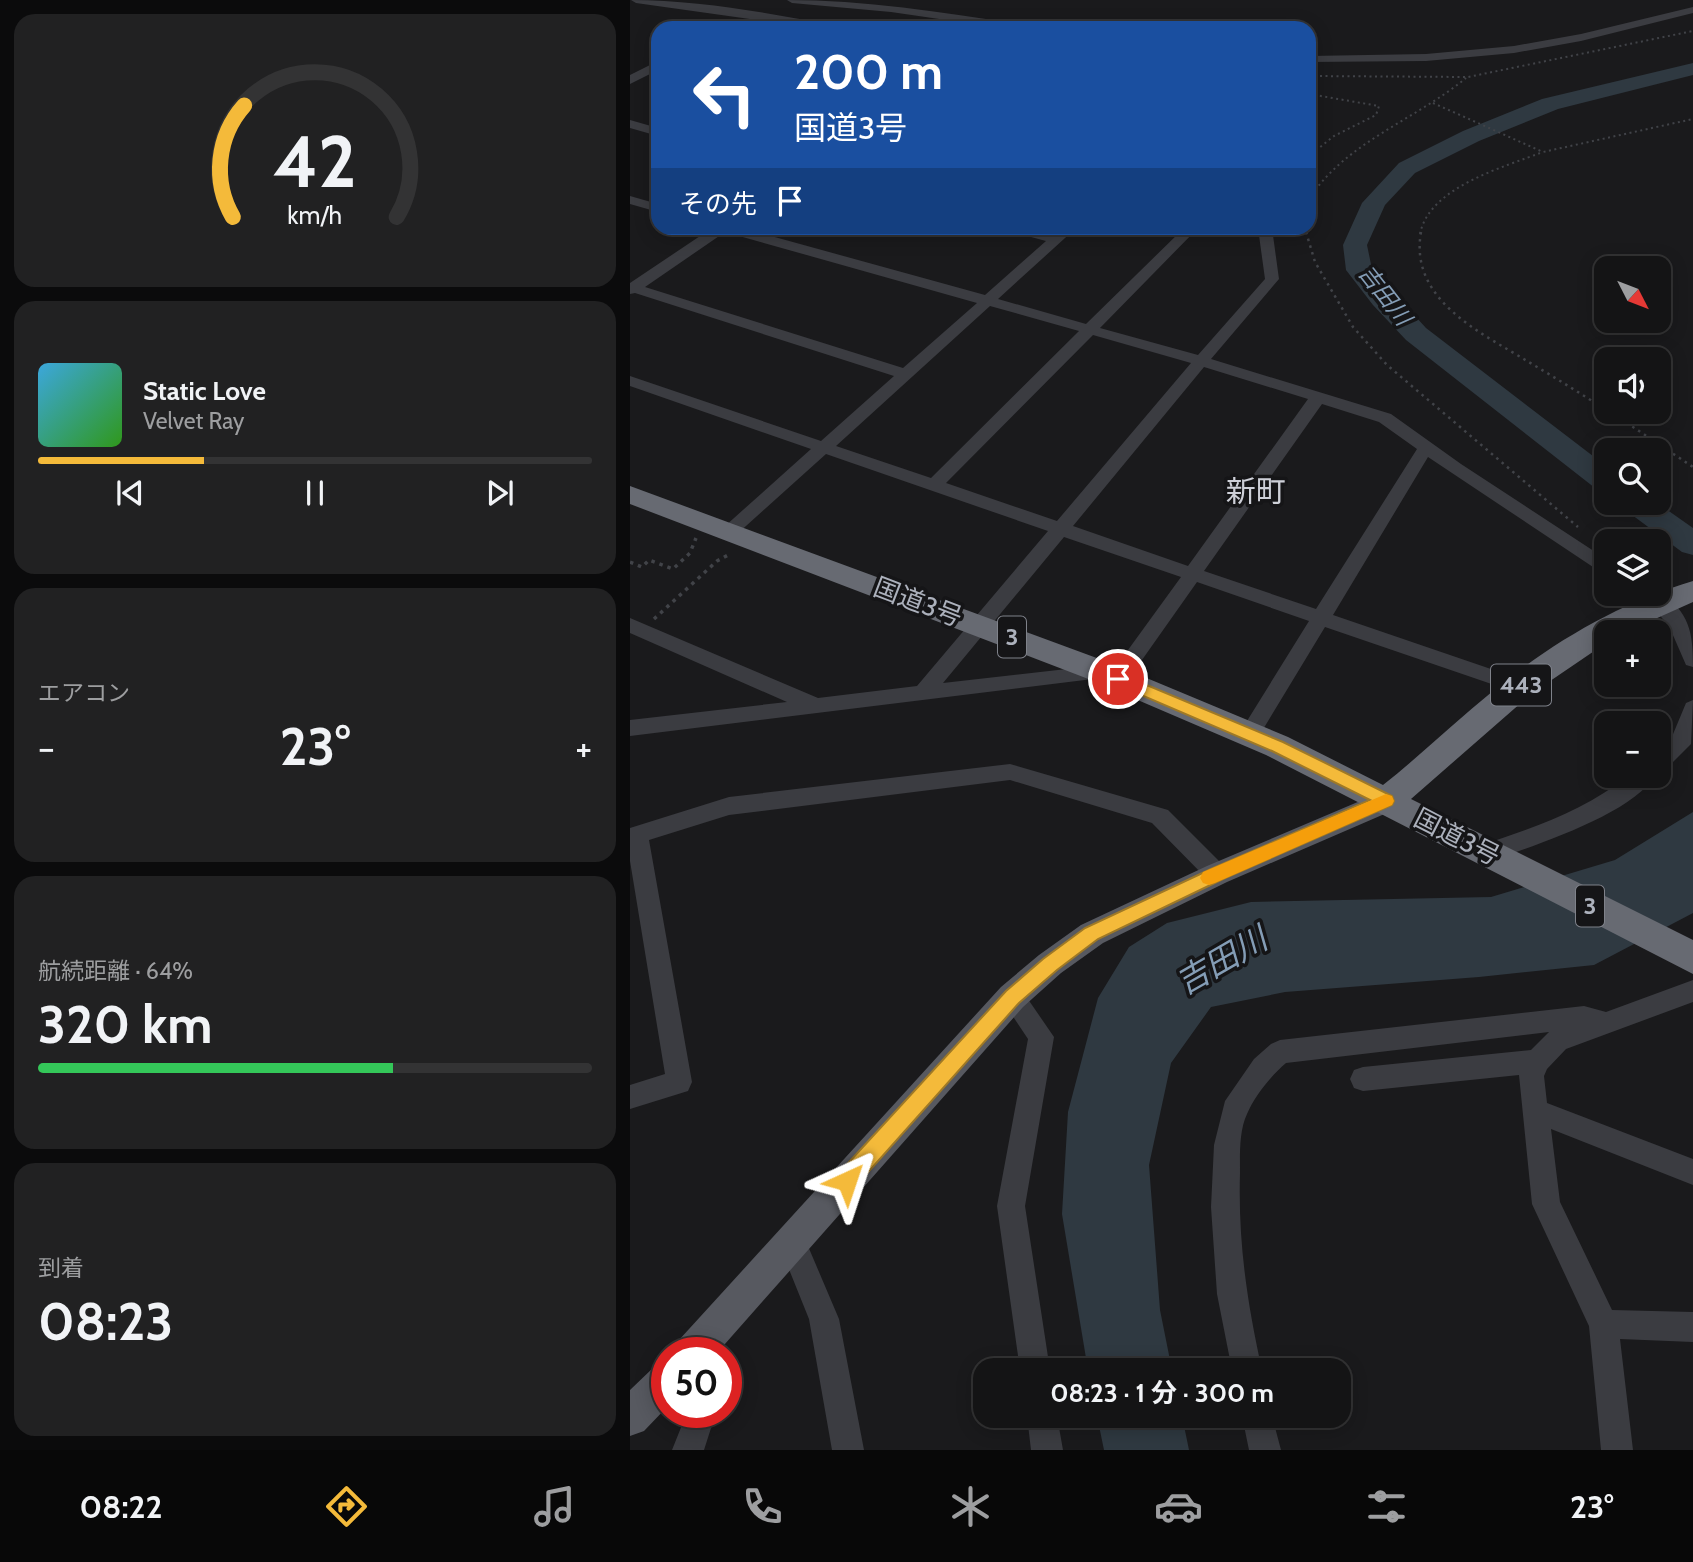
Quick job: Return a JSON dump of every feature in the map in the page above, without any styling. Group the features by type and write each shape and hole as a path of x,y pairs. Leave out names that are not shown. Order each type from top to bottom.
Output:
{"highway":[{"name":"国道3号","path":"630,494 735,540 980,625 1110,675 1249,735 1386,801 1693,958"},
{"name":"443","path":"1386,801 1421,775 1519,687 1586,639 1650,606"}],"main road":[{"path":"706,1337 1012,997 1050,964 1092,934 1217,874 1386,801"},
{"path":"630,1418 651,1396"}],"street":[{"path":"636,0 752,13 796,21"},
{"path":"792,0 891,9 976,21"},
{"path":"1316,59 1357,60 1490,52 1545,44 1693,10"},
{"path":"738,21 752,13"},
{"path":"630,62 651,66"},
{"path":"630,80 651,70"},
{"path":"630,124 651,130"},
{"path":"630,200 651,206"},
{"path":"631,288 710,235"},
{"path":"753,235 1201,361 1385,418 1594,559"},
{"path":"735,540 824,447 1061,235"},
{"path":"933,486 1184,235"},
{"path":"924,692 1272,279 1266,235"},
{"path":"631,288 905,374"},
{"path":"630,381 1519,687"},
{"path":"630,728 924,692 1110,675 1193,573 1318,397"},
{"path":"1249,735 1426,447"},
{"path":"1671,599 1693,660"},
{"path":"630,626 814,705"},
{"path":"1671,752 1680,744 1693,708"},
{"path":"630,1097 679,1082 634,836 729,806 1010,772 1160,816 1217,874"},
{"path":"1487,853 1570,823 1620,797 1630,788"},
{"path":"1617,1450 1604,1324 1546,1204 1531,1076 1537,1061 1557,1041 1693,991"},
{"path":"1012,997 1041,1037 1011,1206 1033,1358"},
{"path":"1244,1358 1231,1294 1225,1207 1227,1145 1234,1110 1263,1067 1280,1052 1584,1017 1606,1023"},
{"path":"1363,1079 1537,1061"},
{"path":"1534,1110 1693,1172"},
{"path":"792,1242 824,1319 848,1450"},
{"path":"1604,1324 1693,1327"},
{"path":"688,1450 696,1428"},
{"path":"1044,1428 1047,1450"},
{"path":"1260,1428 1265,1450"}],"path":[{"path":"1316,76 1468,77 1693,31"},
{"path":"1316,189 1340,163 1468,77"},
{"path":"1316,94 1379,106 1376,115 1334,136 1316,150"},
{"path":"1433,103 1543,152"},
{"path":"1594,402 1469,326 1447,308 1429,284 1418,249 1419,232 1426,216 1439,201 1481,178 1543,152 1693,119"},
{"path":"1307,235 1315,262 1353,327 1387,365 1587,534"},
{"path":"1629,424 1693,467"},
{"path":"630,562 642,567 649,560 673,569 695,545 695,533"},
{"path":"652,621 717,561 735,540"}],"water":[{"path":"1693,812 1693,913 1594,965 1285,992 1211,1007 1171,1063 1149,1165 1160,1310 1170,1358 1086,1358 1062,1214 1068,1112 1098,998 1129,947 1167,923 1251,902 1491,897 1615,860"},
{"path":"1099,1428 1184,1428 1189,1450 1104,1450"}],"waterway":[{"name":"吉田川","path":"1594,472 1416,334 1382,299 1359,270 1355,245 1374,203 1407,168 1471,136 1550,104 1693,69"},
{"name":"吉田川","path":"1653,515 1693,544"}],"slow traffic":[{"path":"1209,878 1386,801"}],"district":[{"name":"新町","path":"1256,492"}],"route":[{"path":"847,1181 1012,997 1050,964 1092,934 1217,874 1386,801 1278,746 1118,679"}]}
